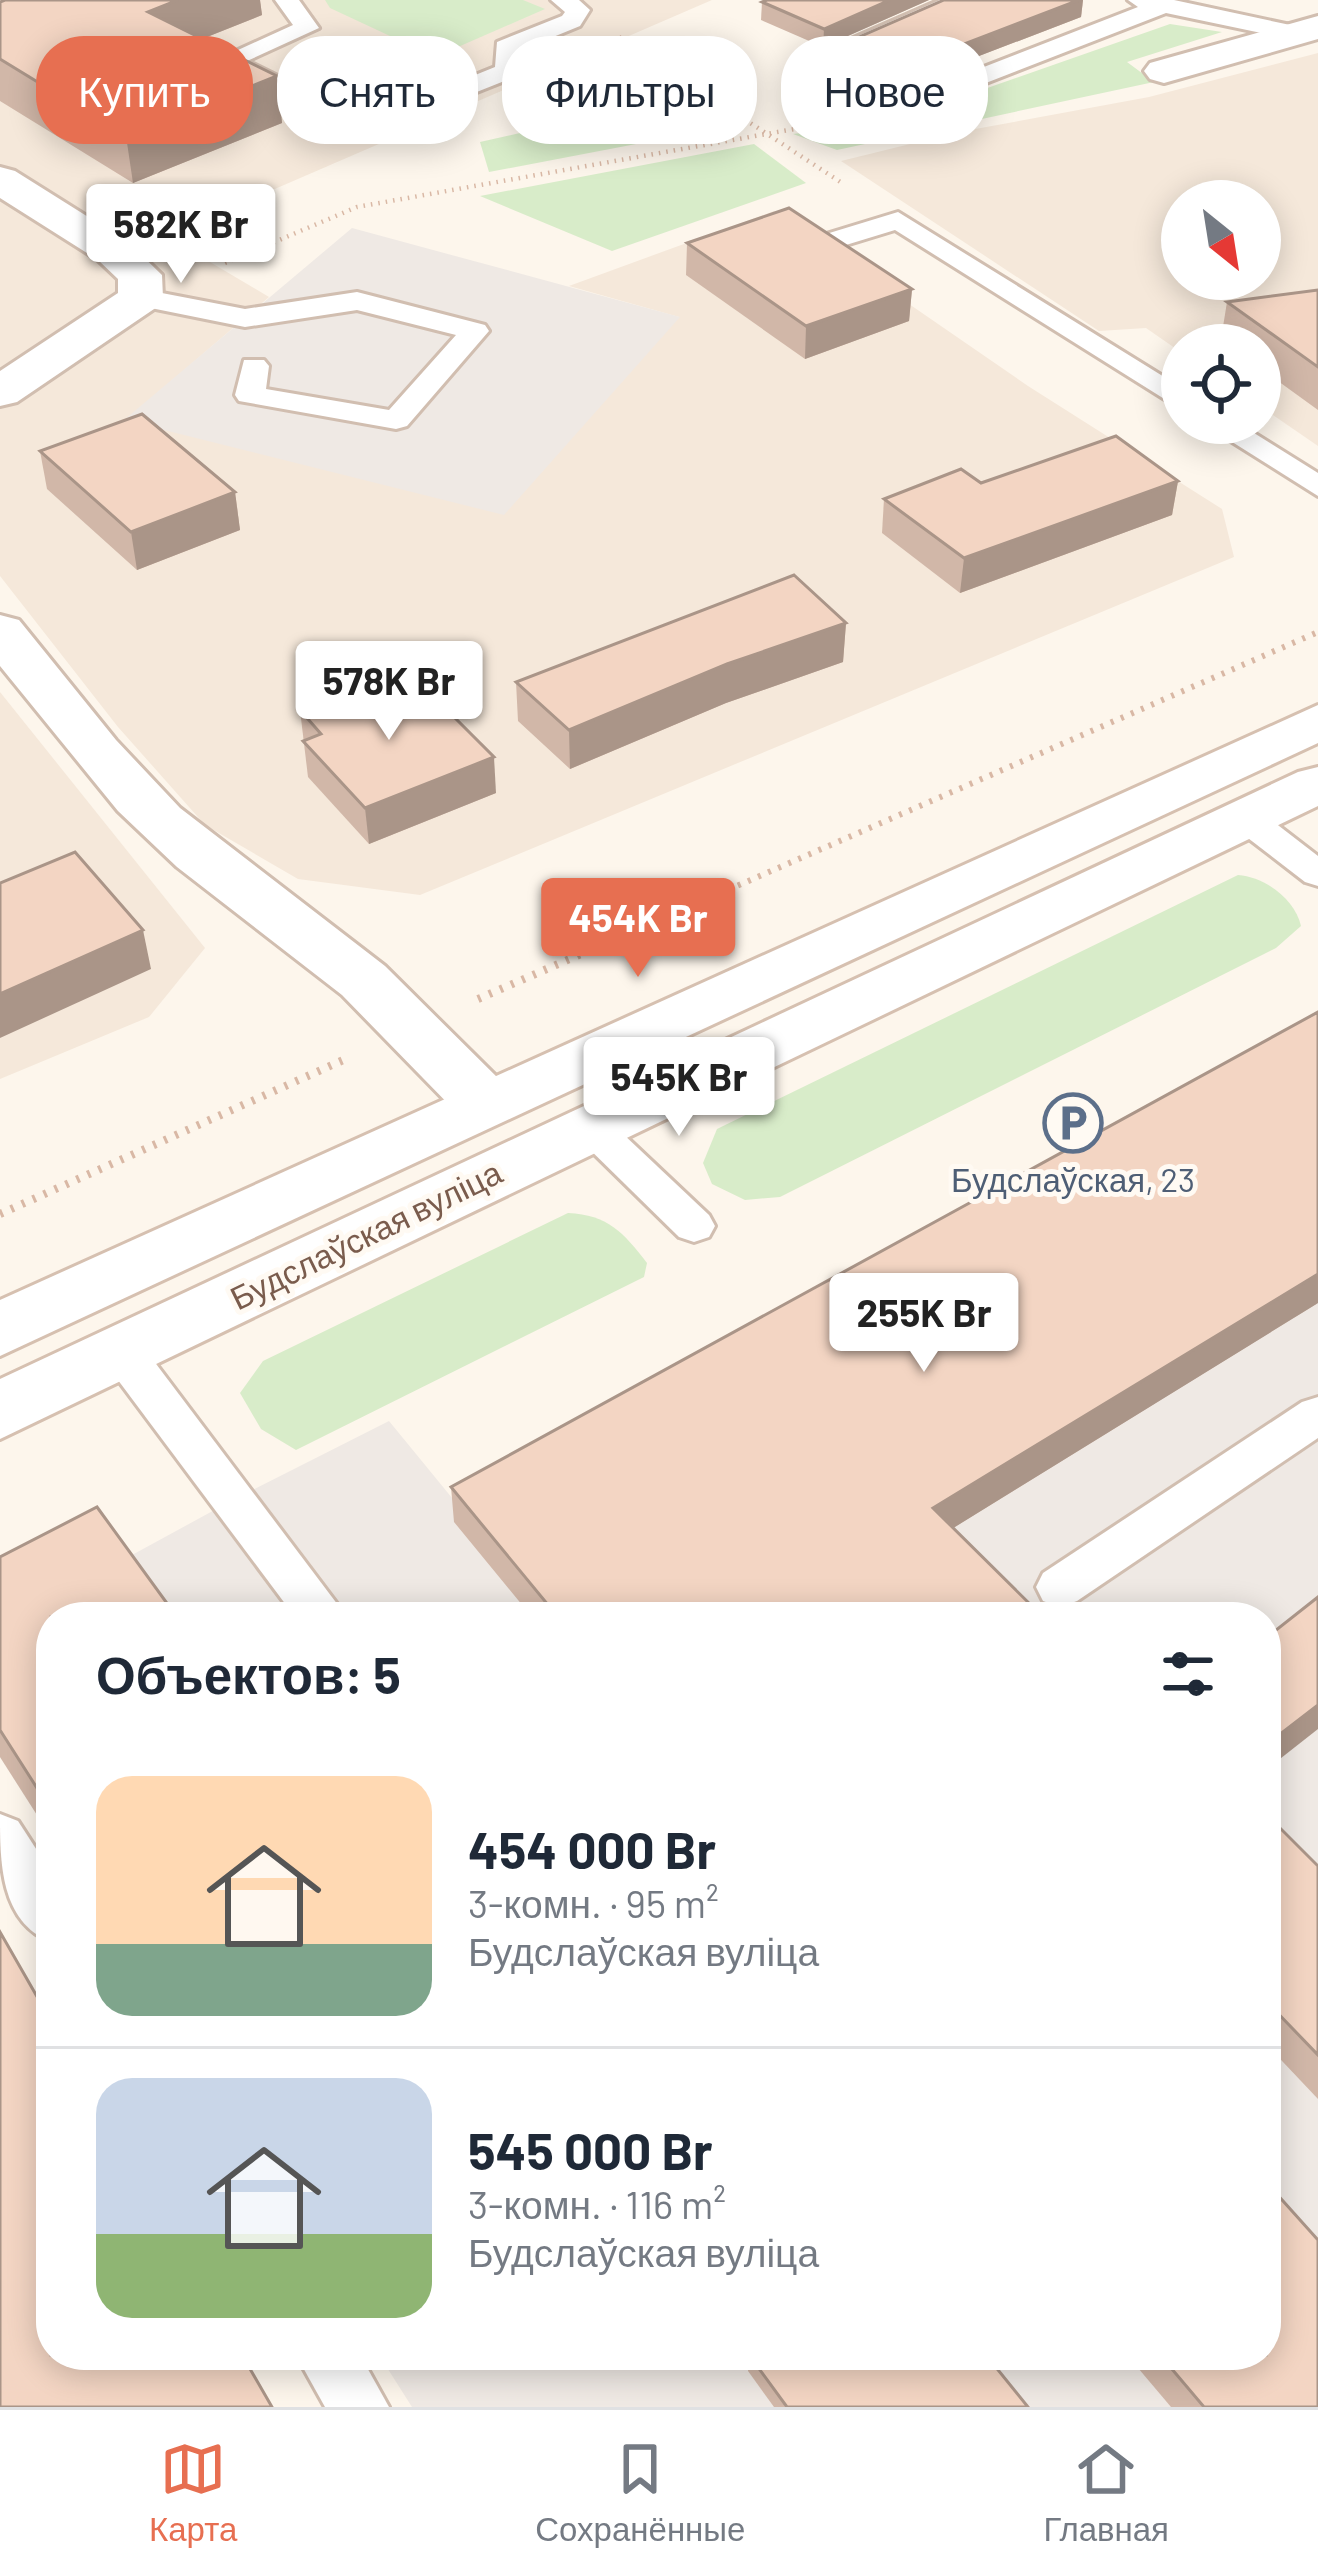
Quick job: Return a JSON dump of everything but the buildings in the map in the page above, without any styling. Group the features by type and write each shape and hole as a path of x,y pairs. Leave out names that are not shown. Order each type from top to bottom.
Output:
{"main road":[{"path":"1164,71 1306,30"},
{"path":"0,180 113,251 140,275 141,298 0,392"},
{"path":"0,631 70,720 161,822 322,945 413,1028 485,1103"},
{"name":"Будслаўская вуліца","path":"0,1330 1318,722"},
{"name":"Будслаўская вуліца","path":"0,1411 590,1126 1318,784"}],"lane":[{"path":"287,0 307,28 288,36"},
{"path":"872,36 961,0"},
{"path":"988,71 1151,3 1306,30"},
{"path":"478,83 508,71 506,47 571,21 570,5"},
{"path":"277,41 226,62 277,87"},
{"path":"823,244 898,220 1161,388"},
{"path":"141,298 245,318 357,301 476,331 396,420 250,395 254,366"},
{"path":"1249,444 1318,488"},
{"path":"1244,818 1318,874"},
{"path":"590,1126 694,1226"},
{"path":"122,1352 230,1502 311,1602"},
{"path":"1060,1587 1318,1415"},
{"path":"0,1837 36,1894"},
{"path":"335,2370 358,2407"}],"path":[{"path":"570,5 898,220"},
{"path":"141,298 357,207 781,130"},
{"path":"0,1214 1318,632"}],"shaded area":[{"path":"0,0 712,0 629,36 502,36 502,91 478,101 478,36 277,36 277,144 379,144 166,236 269,297 126,420 679,317 569,286 774,211 1028,386 1222,509 1234,557 420,895 298,879 205,825 118,727 0,576"},
{"path":"1318,53 1318,446 1281,420 1281,324 1161,324 1161,338 1146,328 1099,331 841,161 910,144 988,144 988,127 1149,97"},
{"path":"352,228 680,317 504,515 124,420"},
{"path":"0,692 205,948 149,1017 0,1079"},
{"path":"1318,1043 1318,1602 1281,1630 1281,1602 46,1602 389,1421 466,1515"},
{"path":"36,1607 36,1813 0,1757 0,1627"},
{"path":"1318,1622 1318,2407 412,2407 389,2370 1281,2370 1281,1652"}],"green space":[{"path":"325,0 523,0 545,9 478,38 390,36 330,8"},
{"path":"1170,24 1222,32 1127,62 1154,82 988,118 988,88"},
{"path":"502,137 502,144 636,144 489,172 480,142"},
{"path":"754,144 806,183 612,251 480,196"},
{"path":"820,144 865,144 837,150"},
{"path":"1238,875 1277,891 1298,916 1301,926 1276,948 780,1197 745,1200 712,1184 703,1163 717,1129"},
{"path":"568,1213 594,1217 622,1234 647,1263 644,1277 296,1450 261,1429 240,1393 263,1361"}],"place":[{"name":"Будслаўская, 23","path":"1073,1123"}]}
